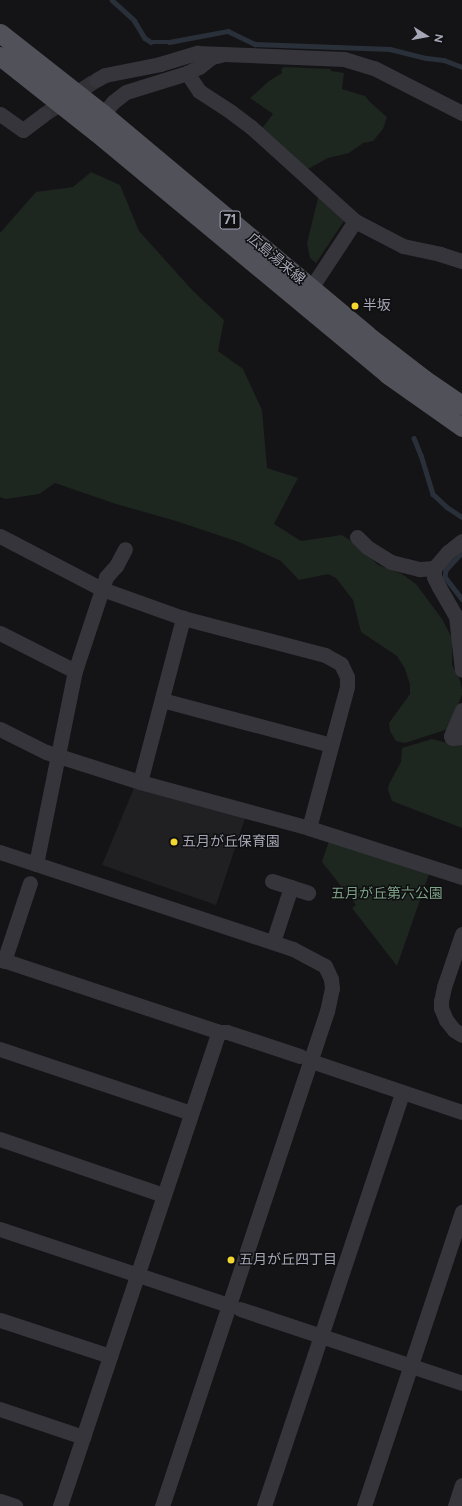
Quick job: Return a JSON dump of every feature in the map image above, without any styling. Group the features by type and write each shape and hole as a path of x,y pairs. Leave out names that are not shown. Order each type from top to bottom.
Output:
{"main road":[{"name":"広島湯来線","path":"0,33 102,114 395,357 462,405"},
{"name":"広島湯来線","path":"0,56 90,127 381,369 462,427"}],"street":[{"path":"96,80 105,75 160,64 191,54 226,54 336,59 352,61 374,68 462,114"},
{"path":"102,114 113,102 126,92 186,73 200,67 212,57 226,54"},
{"path":"186,73 194,87 203,95 231,112 251,127 355,221 403,246 440,254 462,261"},
{"path":"0,114 23,130 43,115"},
{"path":"311,288 355,221"},
{"path":"0,536 102,589 183,618 325,655 338,661 344,668 347,682 309,828"},
{"path":"356,537 367,547 391,562 420,569 434,568"},
{"path":"462,541 448,552 434,568 434,577 456,616 462,670"},
{"path":"36,864 75,671 106,577 116,566 125,549"},
{"path":"140,782 183,618"},
{"path":"0,633 75,671"},
{"path":"162,700 331,745"},
{"path":"462,710 451,736 452,738 462,737"},
{"path":"0,728 46,752 58,756 140,782 309,828 462,878"},
{"path":"0,852 273,942 316,960 325,966 330,975 332,988 330,1001 305,1058 235,1307 162,1506"},
{"path":"272,881 308,893"},
{"path":"30,883 2,960 219,1032 227,1032 402,1093 462,1112"},
{"path":"273,942 291,887"},
{"path":"462,934 444,987 441,1002 446,1020 454,1030 462,1034"},
{"path":"60,1506 219,1032"},
{"path":"0,1049 191,1113"},
{"path":"264,1506 402,1093"},
{"path":"0,1139 164,1194"},
{"path":"364,1506 462,1212"},
{"path":"0,1230 462,1383"},
{"path":"0,1320 110,1356"},
{"path":"0,1409 83,1437"},
{"path":"455,1506 462,1485"},
{"path":"0,1501 15,1506"}],"shaded area":[{"name":"五月が丘保育園","path":"134,788 245,818 216,905 102,865"}],"green space":[{"path":"284,67 330,69 331,71 344,73 342,89 365,96 387,117 383,129 373,141 363,143 349,153 328,158 306,170 259,132 273,114 250,98 269,81 282,73 281,69"},
{"path":"91,172 120,185 139,231 193,291 224,320 218,351 243,369 262,410 267,468 298,478 274,524 301,541 342,535 356,544 378,565 402,574 416,584 442,619 452,638 452,665 460,680 462,690 462,695 448,729 405,743 396,741 390,731 389,723 410,694 410,684 405,669 397,656 361,632 353,600 336,578 328,574 299,580 281,561 239,542 176,521 116,504 55,483 39,494 6,499 0,497 0,233 36,192 73,187"},
{"path":"319,194 344,221 316,263 310,258 307,243"},
{"path":"432,739 451,744 462,742 462,828 392,801 388,790 389,784 401,762 402,748"},
{"name":"五月が丘第六公園","path":"329,841 429,874 397,966 352,908 356,905 322,862"}],"waterway":[{"path":"112,0 134,20 145,38 151,42 169,42 228,31 255,44 390,49 427,58 444,60 462,67"},
{"path":"414,438 433,494 447,507 462,517"},
{"path":"462,553 446,570 445,577 462,599"}],"tunnel":[{"path":"43,115 96,80"}],"place":[{"name":"半坂","path":"355,306"},
{"name":"五月が丘保育園","path":"174,842"},
{"name":"五月が丘四丁目","path":"231,1260"}]}
